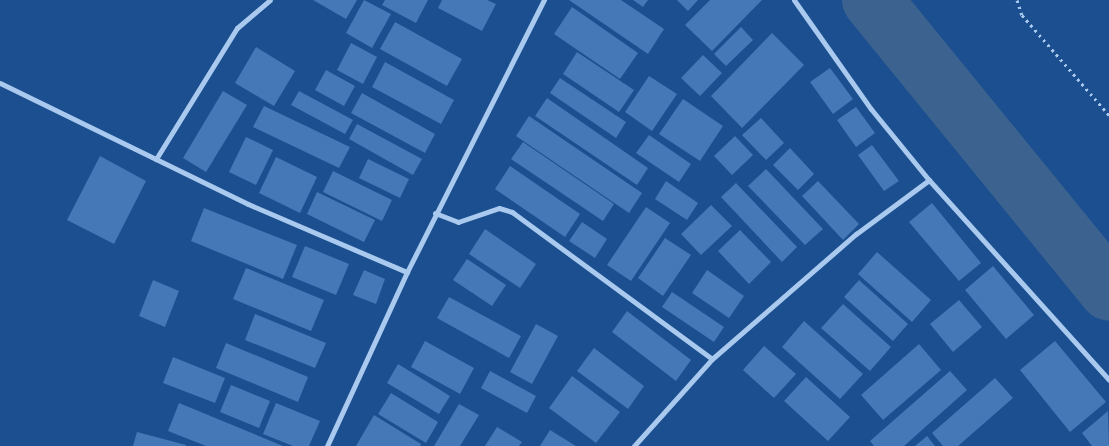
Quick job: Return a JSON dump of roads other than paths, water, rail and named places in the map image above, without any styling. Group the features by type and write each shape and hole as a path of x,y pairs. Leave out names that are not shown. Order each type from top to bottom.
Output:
{"street":[{"path":"156,159 237,28 270,0"},
{"path":"327,446 407,272 544,0"},
{"path":"794,0 871,109 929,180 1109,380"},
{"path":"0,83 248,204 407,272"},
{"path":"634,446 712,359 856,234 929,180"},
{"path":"436,214 458,222 499,208 512,212 712,359"}],"waterway":[{"path":"872,0 1109,291"}]}
